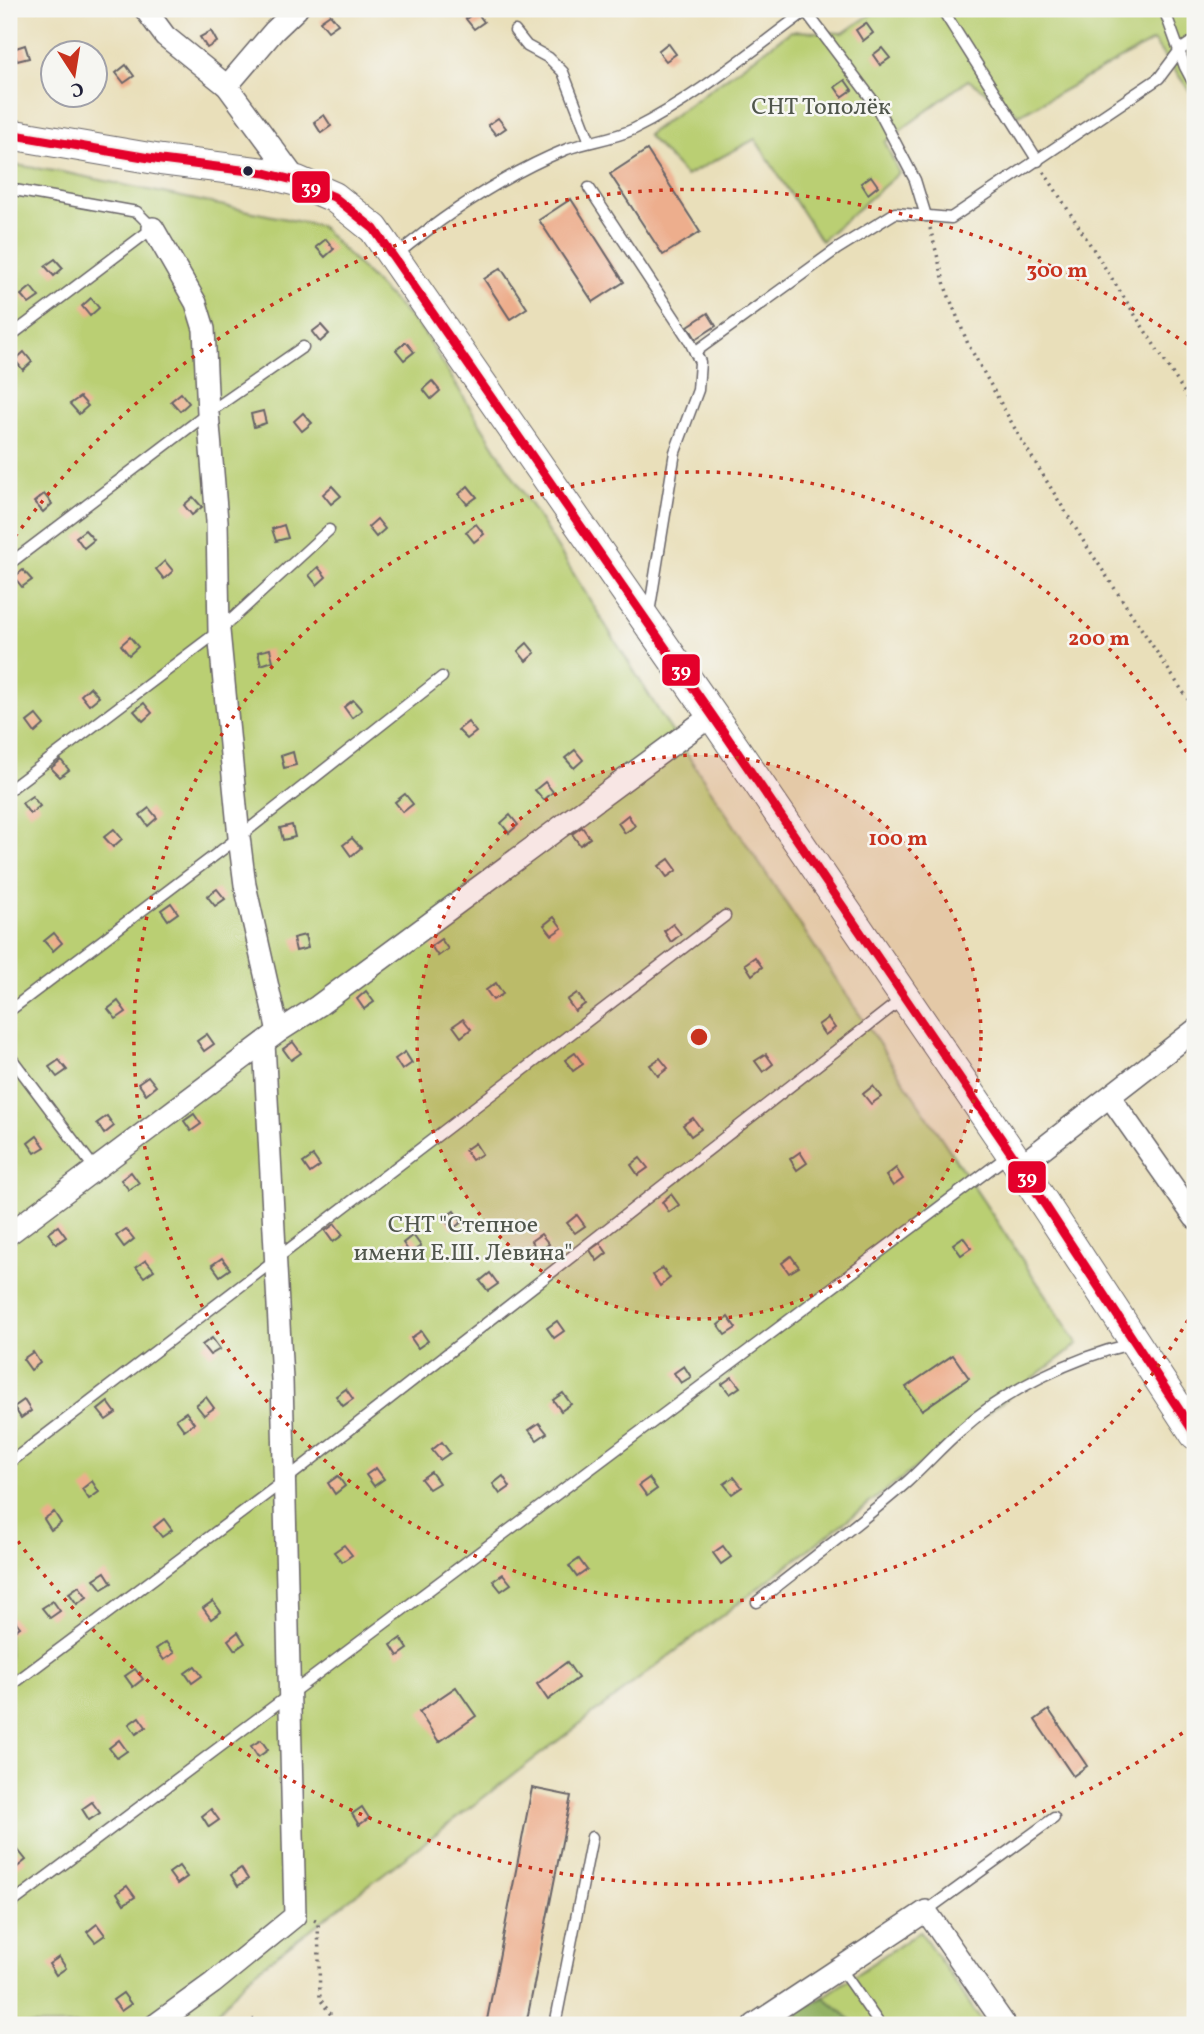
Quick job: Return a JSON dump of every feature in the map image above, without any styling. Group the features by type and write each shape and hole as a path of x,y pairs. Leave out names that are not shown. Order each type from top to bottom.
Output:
{"street":[{"path":"145,9 165,36 227,86 298,181"},
{"path":"227,86 274,31 297,9"},
{"path":"9,134 161,160 265,173 298,181 334,197 374,229 648,622 1016,1160 1195,1434"},
{"path":"153,228 196,303 204,329 217,521 219,631 245,885 271,1038 295,1916 213,1983 155,2025"},
{"path":"9,1234 712,715"},
{"path":"1016,1160 1110,1097 1195,1030"},
{"path":"1110,1097 1195,1218"},
{"path":"754,2025 926,1911 1005,2025"}],"lane":[{"path":"942,9 1038,161"},
{"path":"1164,9 1185,67 1195,86"},
{"path":"393,258 434,224 513,175 569,149 631,131 684,102 805,10 874,102 915,180 926,216"},
{"path":"515,30 527,46 549,58 563,72 590,142"},
{"path":"695,352 837,249 895,213 951,218 1160,78 1180,50 1195,40"},
{"path":"589,188 700,362 698,390 675,452 648,622"},
{"path":"9,189 137,212 153,228 9,337"},
{"path":"9,564 208,413 303,346"},
{"path":"9,790 219,631 329,530"},
{"path":"9,1011 239,837 442,677"},
{"path":"9,1463 725,916"},
{"path":"9,1687 284,1482 905,998"},
{"path":"9,1055 95,1169"},
{"path":"9,1905 289,1693 1016,1160"},
{"path":"757,1602 907,1482 962,1428 997,1403 1038,1380 1105,1350 1134,1343"},
{"path":"926,1911 1054,1818"},
{"path":"555,2025 592,1837"},
{"path":"840,1968 880,2025"}],"path":[{"path":"1038,161 1195,409"},
{"path":"926,216 946,289 968,344 1019,436 1084,542 1195,710"},
{"path":"295,1916 318,1922 320,1999 338,2025"},
{"path":"248,2025 258,2016"}],"green space":[{"name":"СНТ Тополёк","path":"879,9 1195,9 1195,98 1153,41 1019,115 968,80 885,142 899,173 821,241 755,139 686,176 647,135 791,31 843,33"},
{"name":"СНТ \"Степное имени Е.Ш. Левина\"","path":"9,164 67,173 320,226 422,330 667,724 1078,1344 248,1977 207,2025 9,2025"},
{"path":"920,1931 984,2025 782,2025"},
{"path":"824,1997 857,2025 797,2025 799,2010"}],"building":[{"path":"476,11 484,22 474,29 466,19"},
{"path":"330,14 338,24 328,31 320,21"},
{"path":"866,23 873,33 863,41 856,30"},
{"path":"211,31 217,42 207,48 200,37"},
{"path":"668,43 676,54 666,61 658,51"},
{"path":"25,45 29,58 17,61 13,49"},
{"path":"882,48 890,58 880,65 873,55"},
{"path":"126,65 134,76 124,83 116,73"},
{"path":"845,80 852,90 842,97 835,87"},
{"path":"324,115 331,126 321,133 314,122"},
{"path":"498,118 506,128 496,135 488,125"},
{"path":"647,150 700,232 663,255 610,174"},
{"path":"871,176 878,186 868,194 861,183"},
{"path":"571,199 624,282 593,302 539,220"},
{"path":"326,239 334,249 325,257 316,247"},
{"path":"55,259 63,268 54,276 45,266"},
{"path":"501,268 527,308 510,319 484,279"},
{"path":"31,287 39,297 29,304 21,295"},
{"path":"91,298 99,308 90,316 82,306"},
{"path":"708,313 716,326 696,339 688,326"},
{"path":"321,325 329,334 320,342 312,332"},
{"path":"406,342 414,352 404,360 396,350"},
{"path":"24,352 32,362 23,370 15,360"},
{"path":"432,381 440,391 431,399 423,389"},
{"path":"181,393 189,403 180,411 171,401"},
{"path":"80,397 88,406 79,414 70,404"},
{"path":"263,411 266,423 254,427 251,414"},
{"path":"303,413 312,423 302,431 294,421"},
{"path":"332,486 341,496 331,504 323,494"},
{"path":"468,486 477,497 467,504 459,494"},
{"path":"44,494 52,504 43,512 34,502"},
{"path":"193,497 202,507 192,515 184,505"},
{"path":"377,519 385,529 376,537 368,527"},
{"path":"476,524 484,534 474,542 466,532"},
{"path":"284,525 288,538 276,541 272,529"},
{"path":"85,530 94,540 84,548 76,537"},
{"path":"165,561 173,571 164,579 156,569"},
{"path":"318,567 326,577 317,585 309,575"},
{"path":"23,570 32,580 22,587 14,577"},
{"path":"130,637 138,647 129,655 121,645"},
{"path":"527,643 535,653 526,661 518,651"},
{"path":"270,649 273,661 261,665 258,652"},
{"path":"90,687 99,697 89,705 81,695"},
{"path":"353,700 362,710 352,718 344,707"},
{"path":"144,703 152,713 143,721 134,711"},
{"path":"36,715 44,725 35,733 27,722"},
{"path":"468,722 476,732 467,739 458,730"},
{"path":"575,750 583,760 574,768 565,758"},
{"path":"293,752 296,765 284,768 281,756"},
{"path":"61,760 69,770 60,777 51,768"},
{"path":"545,782 553,792 544,800 535,790"},
{"path":"405,794 413,804 403,812 395,802"},
{"path":"32,796 40,806 30,814 22,803"},
{"path":"149,808 157,818 148,826 140,815"},
{"path":"510,815 518,825 509,833 501,823"},
{"path":"628,815 635,826 625,833 618,823"},
{"path":"292,825 295,837 283,840 280,828"},
{"path":"582,827 590,838 580,845 572,834"},
{"path":"114,829 122,839 113,847 104,837"},
{"path":"352,838 361,848 351,856 343,845"},
{"path":"669,859 677,870 667,877 659,866"},
{"path":"217,889 225,899 215,906 207,896"},
{"path":"171,903 178,913 168,920 161,910"},
{"path":"554,917 562,928 552,935 544,925"},
{"path":"673,924 681,934 671,942 664,931"},
{"path":"54,933 62,943 53,951 44,941"},
{"path":"305,935 308,948 296,951 293,938"},
{"path":"441,939 448,949 438,956 431,946"},
{"path":"755,957 762,967 752,975 745,964"},
{"path":"496,983 503,994 493,1000 486,990"},
{"path":"366,991 374,1002 364,1009 357,999"},
{"path":"577,993 585,1004 575,1011 567,1000"},
{"path":"118,1001 126,1012 116,1019 108,1009"},
{"path":"828,1018 835,1028 825,1035 818,1025"},
{"path":"463,1019 471,1029 461,1037 453,1026"},
{"path":"207,1034 214,1044 204,1051 197,1041"},
{"path":"293,1042 301,1053 291,1060 283,1049"},
{"path":"405,1052 412,1063 402,1070 395,1059"},
{"path":"575,1053 583,1064 573,1071 565,1060"},
{"path":"766,1054 773,1064 763,1072 755,1061"},
{"path":"660,1058 668,1068 658,1076 650,1065"},
{"path":"59,1060 67,1070 57,1077 49,1067"},
{"path":"148,1076 156,1086 146,1094 138,1083"},
{"path":"873,1086 881,1097 871,1104 863,1094"},
{"path":"194,1114 201,1124 191,1131 184,1121"},
{"path":"107,1116 114,1126 104,1134 97,1123"},
{"path":"693,1118 701,1129 691,1136 683,1125"},
{"path":"37,1136 45,1147 35,1153 28,1143"},
{"path":"475,1143 482,1154 472,1160 465,1150"},
{"path":"800,1152 807,1163 797,1170 790,1159"},
{"path":"313,1156 320,1166 310,1173 303,1163"},
{"path":"640,1158 648,1168 638,1175 631,1165"},
{"path":"896,1168 903,1179 893,1186 886,1176"},
{"path":"131,1172 139,1183 129,1190 121,1180"},
{"path":"671,1194 679,1205 669,1212 662,1202"},
{"path":"454,1211 462,1222 452,1229 444,1218"},
{"path":"577,1215 585,1226 575,1233 567,1223"},
{"path":"335,1224 343,1235 333,1242 325,1231"},
{"path":"58,1226 66,1237 56,1244 48,1233"},
{"path":"126,1229 134,1239 124,1247 116,1236"},
{"path":"541,1234 549,1244 539,1252 531,1241"},
{"path":"413,1235 421,1246 410,1253 403,1243"},
{"path":"963,1237 971,1248 961,1255 953,1244"},
{"path":"600,1243 607,1253 597,1261 590,1250"},
{"path":"791,1256 799,1267 789,1273 782,1263"},
{"path":"222,1258 230,1269 220,1276 212,1265"},
{"path":"146,1260 154,1270 144,1277 136,1267"},
{"path":"663,1268 670,1278 660,1286 653,1275"},
{"path":"490,1273 498,1284 488,1291 480,1281"},
{"path":"728,1317 736,1328 725,1335 718,1325"},
{"path":"557,1321 564,1331 554,1338 547,1328"},
{"path":"421,1331 428,1341 418,1348 411,1338"},
{"path":"212,1338 220,1349 210,1355 202,1345"},
{"path":"33,1352 40,1363 31,1370 23,1359"},
{"path":"953,1355 969,1378 922,1410 906,1387"},
{"path":"684,1366 691,1377 681,1383 674,1373"},
{"path":"732,1377 740,1387 730,1394 722,1384"},
{"path":"346,1389 353,1399 343,1406 336,1396"},
{"path":"563,1393 571,1404 561,1411 553,1400"},
{"path":"206,1397 214,1408 204,1415 196,1405"},
{"path":"24,1400 31,1411 21,1418 14,1407"},
{"path":"108,1402 116,1413 106,1420 98,1410"},
{"path":"186,1412 194,1423 184,1430 176,1419"},
{"path":"539,1423 547,1433 537,1440 529,1430"},
{"path":"442,1442 450,1453 440,1460 432,1450"},
{"path":"376,1468 384,1479 374,1486 366,1475"},
{"path":"431,1472 439,1483 429,1489 421,1479"},
{"path":"338,1476 345,1486 335,1494 328,1483"},
{"path":"503,1476 510,1487 500,1494 493,1484"},
{"path":"734,1477 742,1487 732,1494 724,1484"},
{"path":"649,1478 657,1489 647,1496 639,1485"},
{"path":"92,1481 99,1492 89,1499 82,1489"},
{"path":"54,1512 61,1523 51,1530 44,1519"},
{"path":"164,1519 172,1530 162,1537 154,1527"},
{"path":"344,1545 352,1555 342,1562 334,1552"},
{"path":"723,1546 731,1557 721,1564 713,1553"},
{"path":"579,1559 587,1570 577,1577 569,1566"},
{"path":"105,1572 112,1583 102,1589 94,1579"},
{"path":"503,1574 511,1584 501,1591 493,1581"},
{"path":"79,1586 87,1597 77,1604 69,1593"},
{"path":"53,1601 60,1611 50,1618 42,1608"},
{"path":"213,1601 221,1612 211,1619 203,1608"},
{"path":"12,1617 20,1627 9,1635 9,1619"},
{"path":"238,1632 245,1643 235,1650 228,1640"},
{"path":"401,1638 408,1649 398,1656 391,1645"},
{"path":"166,1642 174,1653 164,1660 156,1649"},
{"path":"567,1662 578,1678 548,1700 537,1684"},
{"path":"195,1666 202,1676 192,1683 185,1673"},
{"path":"135,1669 143,1679 133,1687 125,1676"},
{"path":"456,1687 476,1716 439,1742 419,1712"},
{"path":"1049,1710 1087,1766 1073,1776 1035,1720"},
{"path":"139,1717 146,1727 136,1734 129,1724"},
{"path":"119,1740 127,1751 117,1758 109,1748"},
{"path":"261,1740 268,1750 258,1757 251,1746"},
{"path":"532,1788 571,1796 526,2025 486,2025"},
{"path":"92,1802 100,1813 89,1820 82,1809"},
{"path":"362,1807 369,1818 359,1825 352,1814"},
{"path":"211,1809 219,1820 209,1827 202,1816"},
{"path":"18,1850 26,1860 16,1868 9,1857"},
{"path":"179,1866 187,1877 177,1884 169,1873"},
{"path":"241,1868 248,1879 238,1886 231,1875"},
{"path":"127,1886 135,1897 124,1904 117,1893"},
{"path":"97,1924 105,1935 95,1942 87,1932"},
{"path":"59,1957 66,1968 56,1975 49,1964"},
{"path":"123,1993 131,2004 121,2011 113,2000"}],"transit line":[{"name":"39","path":"9,134 161,160 265,173 297,181 334,197 374,229 712,715 1011,1153 1195,1434"}]}
